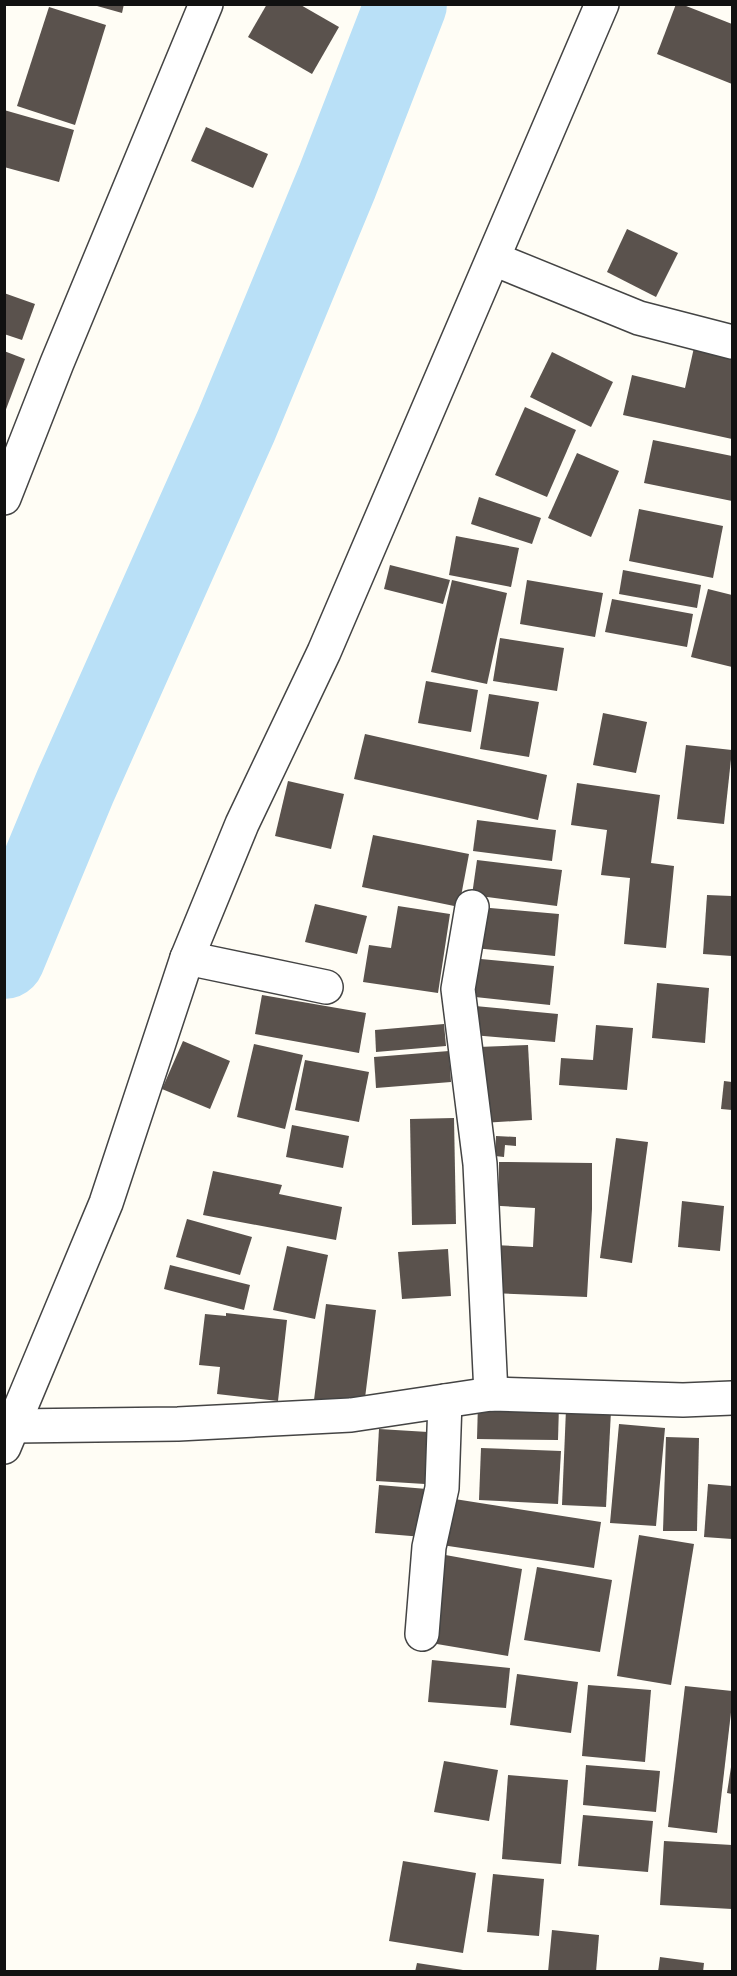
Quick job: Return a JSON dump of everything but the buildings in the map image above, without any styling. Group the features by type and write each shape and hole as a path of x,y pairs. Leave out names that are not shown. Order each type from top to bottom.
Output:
{"street":[{"path":"4,498 57,363 206,4"},
{"path":"602,4 324,652 242,824 187,958 106,1203 9,1436 351,1415 491,1394 684,1400 732,1398"},
{"path":"494,260 639,318 732,342"},
{"path":"472,907 458,988 480,1164 491,1394"},
{"path":"187,958 326,987"},
{"path":"422,1634 429,1546 442,1488 445,1401"}],"waterway":[{"path":"4,958 75,787 236,426 337,182 406,4"}]}
